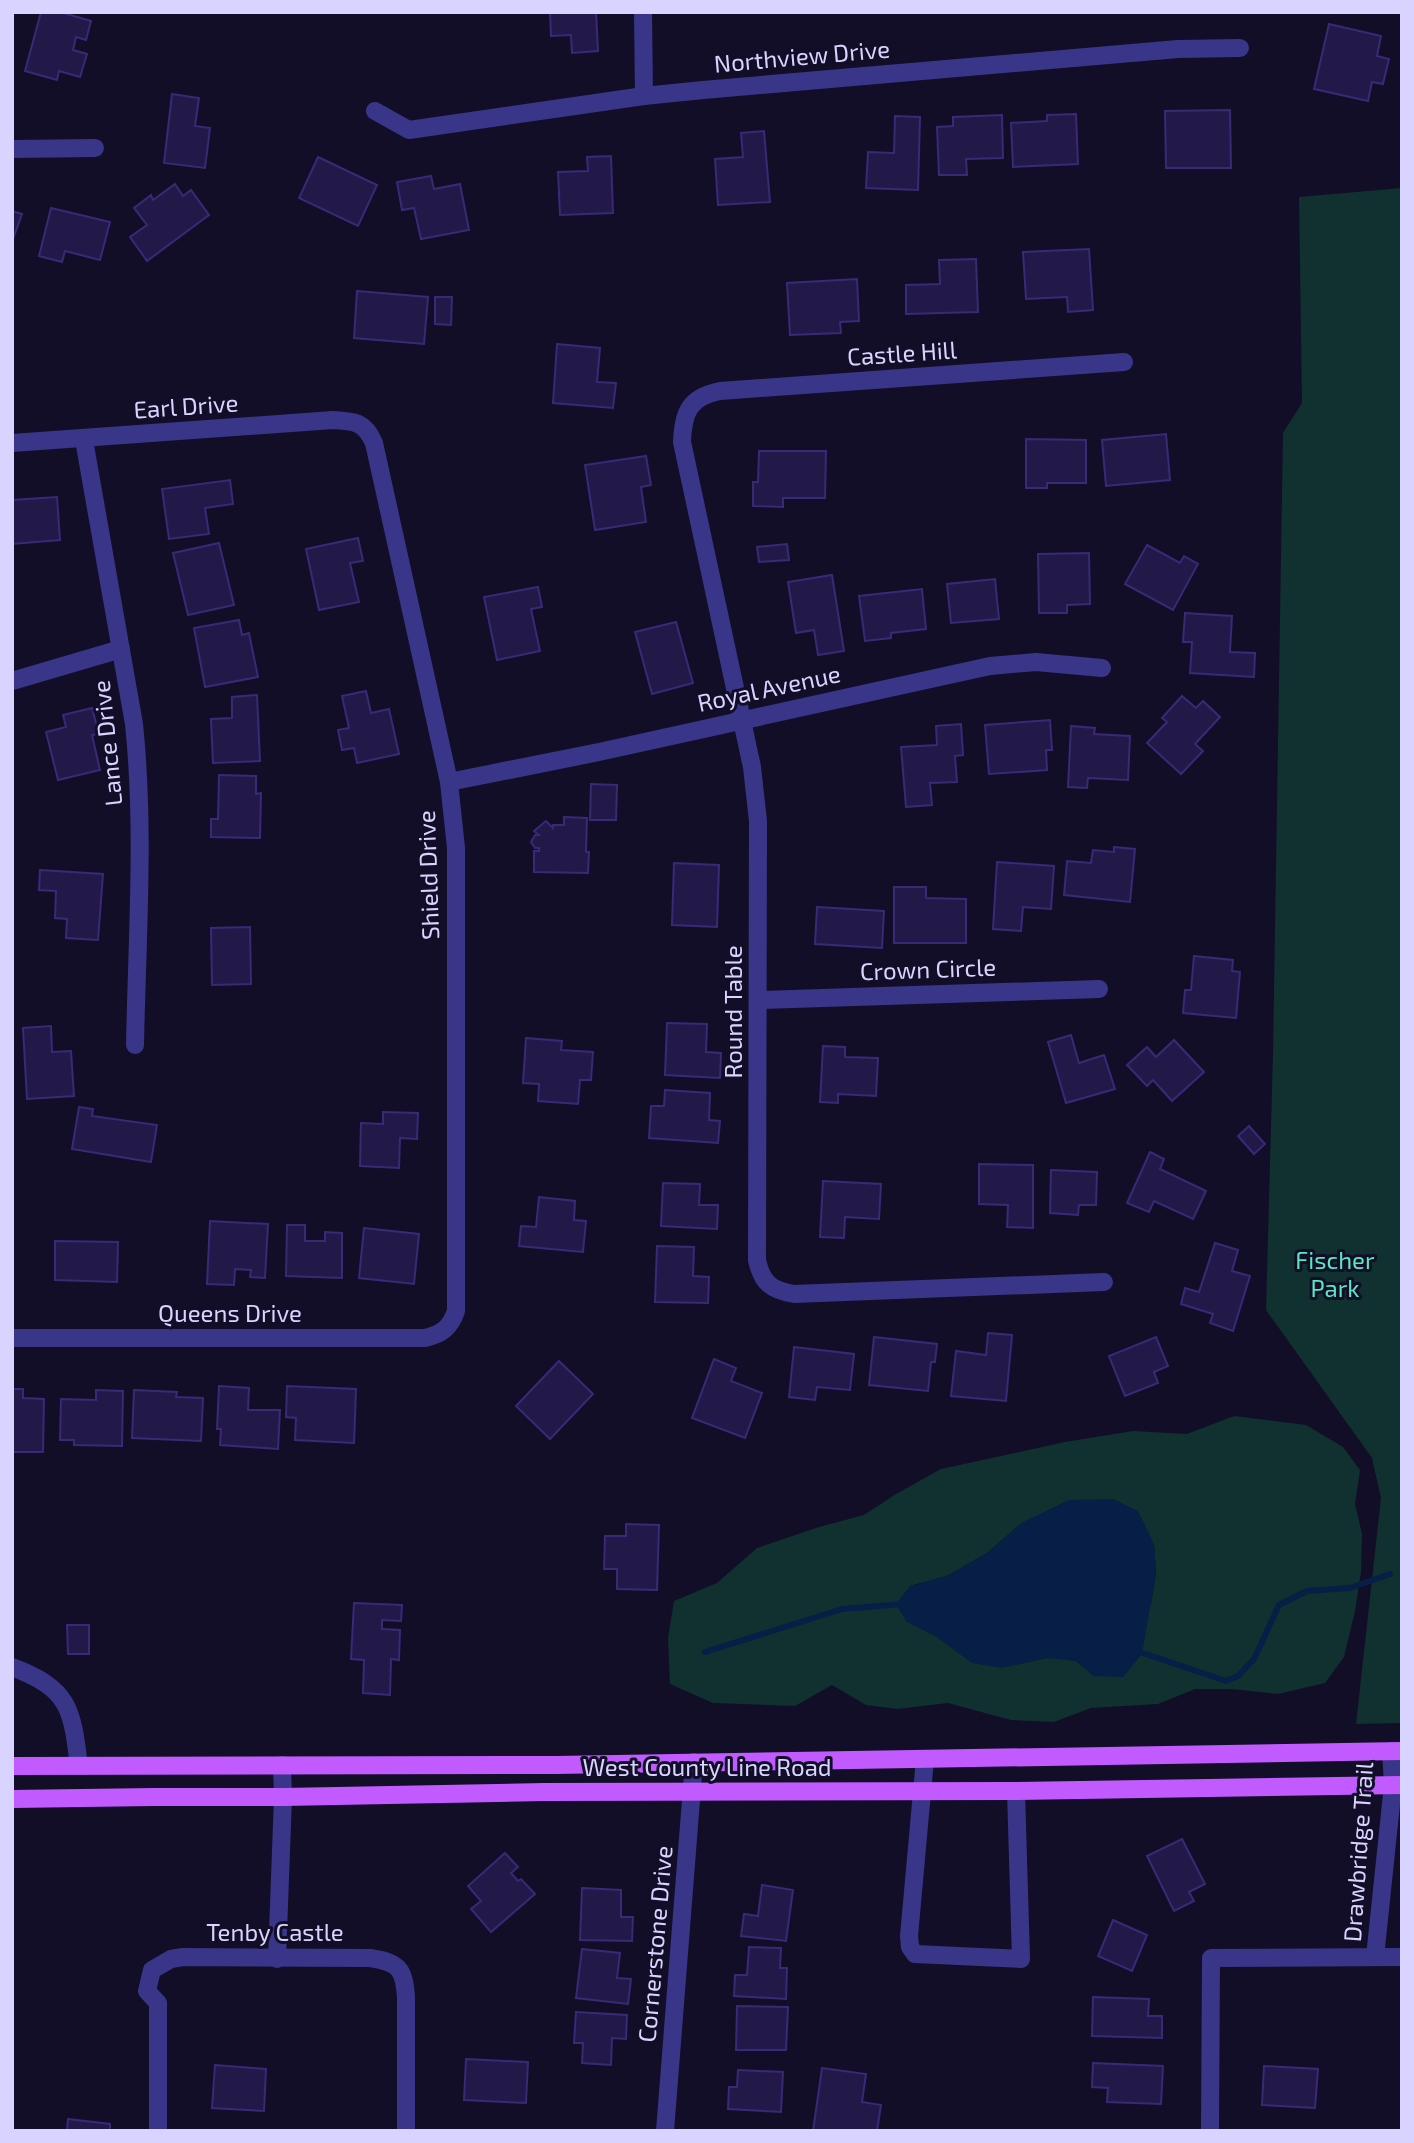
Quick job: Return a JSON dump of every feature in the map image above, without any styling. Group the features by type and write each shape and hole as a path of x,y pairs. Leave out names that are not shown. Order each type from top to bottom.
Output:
{"main road":[{"name":"West County Line Road","path":"12,1766 556,1765 1397,1751"},
{"name":"West County Line Road","path":"12,1800 1397,1785"}],"street":[{"path":"643,12 644,96"},
{"name":"Northview Drive","path":"375,111 409,130 644,96 1164,50 1240,48"},
{"path":"12,149 95,148"},
{"name":"Castle Hill","path":"690,407 699,398 720,391 1124,362"},
{"name":"Round Table","path":"690,407 684,418 682,442 752,767 758,821 757,1260 760,1273 768,1285 781,1292 794,1294 1104,1283"},
{"name":"Earl Drive","path":"12,443 333,421 363,425"},
{"name":"Shield Drive","path":"363,425 374,443 449,782 456,848 456,1311 446,1330"},
{"name":"Lance Drive","path":"84,440 134,724 140,783 135,1045"},
{"path":"12,681 121,649"},
{"name":"Royal Avenue","path":"449,782 599,752 990,666 1036,662 1102,668"},
{"name":"Crown Circle","path":"759,1000 1099,989"},
{"name":"Queens Drive","path":"12,1338 425,1338 446,1330"},
{"path":"12,1667 50,1685 63,1699 74,1723 79,1766"},
{"name":"Drawbridge Trail","path":"1375,1957 1397,1785 1397,1751"},
{"path":"925,1759 909,1937 915,1954 1021,1959 1016,1791"},
{"name":"Cornerstone Drive","path":"665,2131 694,1762"},
{"path":"277,1959 282,1765"},
{"name":"Tenby Castle","path":"158,2131 158,2003 147,1991 152,1970 171,1959 183,1957 370,1958 399,1968 404,1978 406,1997 406,2131"},
{"path":"1210,2131 1211,1958 1402,1957"}],"green space":[{"name":"Fischer Park","path":"1402,188 1402,1723 1356,1724 1381,1498 1372,1458 1266,1310 1283,433 1302,403 1299,197"},
{"path":"1234,1416 1306,1425 1343,1447 1360,1470 1355,1504 1362,1534 1361,1572 1355,1611 1344,1657 1325,1683 1278,1694 1232,1689 1195,1689 1158,1704 1091,1708 1054,1722 1011,1720 948,1703 897,1709 866,1705 832,1685 795,1706 713,1703 670,1684 668,1638 674,1601 717,1583 757,1548 864,1515 941,1469 1065,1442 1133,1431 1187,1434","holes":["1023,1522 1154,1544 1156,1573 1151,1604 1094,1676 1076,1661 935,1636 906,1621 910,1586 947,1576 987,1553"]}],"water":[{"path":"1113,1499 1138,1511 1154,1544 1156,1573 1142,1654 1123,1677 1094,1676 1076,1661 1048,1658 1002,1668 972,1663 935,1636 906,1621 896,1604 910,1586 947,1576 987,1553 1023,1522 1069,1500"}],"building":[{"path":"41,12 60,12 91,21 86,40 76,37 73,50 87,54 80,77 59,71 57,80 25,71"},
{"path":"550,12 596,12 598,51 572,53 571,35 551,36"},
{"path":"1329,24 1381,36 1377,56 1389,59 1383,84 1372,82 1368,101 1314,89"},
{"path":"172,94 199,98 195,126 210,128 205,168 164,163"},
{"path":"1230,110 1231,168 1166,168 1165,111"},
{"path":"1076,114 1078,164 1013,167 1011,123 1047,121 1047,115"},
{"path":"1002,115 1003,158 966,159 967,175 939,175 937,127 953,126 953,117"},
{"path":"895,116 920,117 918,190 866,188 868,152 894,153"},
{"path":"764,131 770,202 718,205 715,159 743,157 741,133"},
{"path":"611,156 613,213 560,215 558,172 588,171 587,157"},
{"path":"318,157 377,185 358,226 299,198"},
{"path":"431,176 434,189 460,184 469,230 421,239 414,208 402,210 397,182"},
{"path":"175,184 183,196 191,190 209,215 147,261 130,237 147,225 134,208 151,195 153,200"},
{"path":"51,208 110,222 100,260 65,251 62,262 39,256"},
{"path":"12,211 22,214 12,242"},
{"path":"1089,249 1093,310 1068,312 1067,297 1026,299 1023,252"},
{"path":"976,259 978,312 906,314 906,285 940,284 939,260"},
{"path":"857,279 859,321 840,322 841,333 790,335 787,283"},
{"path":"357,291 428,297 424,344 354,338"},
{"path":"435,297 452,297 451,325 435,324"},
{"path":"557,344 600,348 597,382 616,383 613,408 553,403"},
{"path":"1166,434 1170,480 1106,486 1102,440"},
{"path":"1026,439 1086,440 1086,483 1047,483 1047,488 1026,488"},
{"path":"759,451 826,451 825,498 783,498 783,507 753,506 753,482 758,482"},
{"path":"646,456 651,485 641,487 646,522 595,530 585,465"},
{"path":"230,480 233,504 205,508 209,534 169,539 162,489"},
{"path":"57,497 60,540 12,544 12,500"},
{"path":"358,538 363,561 350,563 359,602 319,610 306,549"},
{"path":"219,543 234,605 188,615 173,553"},
{"path":"787,544 789,560 759,562 757,547"},
{"path":"1147,545 1180,563 1184,556 1198,564 1173,610 1125,584"},
{"path":"1089,553 1090,604 1067,605 1067,613 1039,613 1038,554"},
{"path":"832,575 844,651 818,655 814,630 796,633 788,582"},
{"path":"995,579 999,619 951,623 947,584"},
{"path":"538,587 542,607 531,609 540,651 497,660 484,597"},
{"path":"922,589 926,629 891,633 891,638 865,641 859,596"},
{"path":"1185,613 1232,616 1230,652 1255,653 1254,677 1190,673 1192,642 1183,642"},
{"path":"239,620 242,635 249,633 258,677 205,687 194,628"},
{"path":"676,622 693,683 652,694 635,632"},
{"path":"366,691 371,713 389,709 399,754 357,763 354,748 342,750 338,730 349,728 342,696"},
{"path":"257,695 260,761 213,763 211,719 232,718 232,697"},
{"path":"1182,696 1196,708 1203,701 1220,717 1195,744 1203,751 1181,774 1147,743 1167,722 1162,718"},
{"path":"92,708 99,734 92,735 100,770 58,780 46,732 66,727 63,715"},
{"path":"1050,720 1052,750 1046,750 1047,770 989,774 985,725"},
{"path":"961,724 963,755 955,756 957,782 930,783 932,805 906,807 901,747 937,745 936,726"},
{"path":"1071,726 1095,728 1094,734 1130,736 1128,780 1088,778 1087,788 1068,787"},
{"path":"219,775 256,776 256,794 261,793 260,838 211,837 211,819 218,819"},
{"path":"591,784 617,785 616,820 590,820"},
{"path":"564,817 587,818 588,873 534,872 534,851 539,851 539,848 535,848 531,842 535,835 539,835 534,831 546,821 553,828 553,825 564,825"},
{"path":"1114,847 1135,849 1130,902 1064,895 1067,861 1091,863 1093,850 1114,852"},
{"path":"997,862 1054,866 1051,909 1023,907 1021,931 993,929"},
{"path":"674,863 719,865 717,927 672,925"},
{"path":"40,870 103,874 98,940 66,938 67,919 55,918 56,891 39,890"},
{"path":"894,887 926,887 926,898 966,899 966,943 894,943"},
{"path":"817,907 884,911 882,948 815,944"},
{"path":"250,927 251,984 212,985 211,928"},
{"path":"1194,956 1233,960 1232,971 1240,972 1236,1018 1183,1013 1185,990 1191,990"},
{"path":"667,1023 707,1024 706,1052 721,1053 720,1078 665,1075"},
{"path":"51,1026 52,1052 71,1051 74,1096 27,1099 23,1028"},
{"path":"1071,1035 1079,1063 1104,1055 1115,1089 1066,1103 1048,1042"},
{"path":"526,1038 562,1041 561,1050 593,1052 591,1080 580,1080 578,1104 538,1101 539,1084 523,1083"},
{"path":"1174,1040 1204,1072 1172,1101 1153,1080 1147,1086 1127,1065 1147,1047 1156,1057"},
{"path":"823,1046 845,1047 845,1057 878,1058 876,1096 838,1094 838,1103 820,1102"},
{"path":"665,1090 710,1093 709,1120 720,1121 718,1143 649,1138 651,1106 664,1106"},
{"path":"79,1107 93,1109 92,1116 157,1125 151,1162 72,1149"},
{"path":"383,1112 418,1113 417,1139 400,1138 399,1168 360,1166 361,1123 383,1124"},
{"path":"1249,1126 1265,1144 1254,1154 1238,1136"},
{"path":"1150,1152 1164,1159 1160,1169 1206,1191 1193,1219 1154,1201 1149,1212 1127,1203"},
{"path":"979,1164 1033,1165 1033,1228 1007,1227 1008,1205 979,1204"},
{"path":"1051,1170 1097,1172 1096,1205 1079,1205 1078,1215 1050,1213"},
{"path":"823,1181 881,1184 879,1219 845,1217 844,1238 820,1237"},
{"path":"663,1183 700,1184 699,1205 718,1205 717,1229 661,1226"},
{"path":"539,1197 575,1201 574,1220 586,1221 583,1252 519,1246 521,1226 536,1227"},
{"path":"210,1221 268,1224 265,1278 250,1277 251,1270 235,1269 234,1285 207,1284"},
{"path":"287,1225 305,1225 305,1241 325,1241 325,1232 342,1233 342,1278 286,1276"},
{"path":"364,1228 419,1234 414,1284 359,1278"},
{"path":"55,1241 118,1242 117,1282 55,1280"},
{"path":"1215,1243 1238,1250 1232,1271 1250,1276 1233,1331 1210,1323 1213,1314 1181,1304 1185,1288 1199,1292"},
{"path":"657,1246 694,1247 693,1276 709,1277 708,1303 655,1302"},
{"path":"988,1333 1012,1335 1006,1401 951,1396 956,1351 986,1355"},
{"path":"874,1337 937,1344 935,1362 931,1362 928,1391 869,1385"},
{"path":"1156,1337 1168,1366 1154,1372 1158,1383 1125,1396 1109,1356"},
{"path":"794,1347 854,1354 850,1390 817,1387 815,1400 789,1397"},
{"path":"714,1359 736,1368 731,1381 762,1393 745,1438 692,1418"},
{"path":"559,1361 593,1394 550,1439 516,1406"},
{"path":"219,1386 249,1388 248,1410 280,1410 278,1449 220,1445 221,1429 217,1429"},
{"path":"287,1386 356,1389 354,1443 295,1440 296,1418 286,1417"},
{"path":"12,1389 23,1389 23,1398 44,1399 43,1452 12,1452"},
{"path":"96,1390 123,1391 122,1446 74,1445 74,1440 60,1440 61,1399 96,1400"},
{"path":"134,1390 177,1392 176,1397 203,1398 201,1441 132,1438"},
{"path":"626,1524 659,1525 657,1590 617,1589 617,1569 604,1569 605,1536 626,1536"},
{"path":"354,1603 402,1605 401,1621 382,1620 382,1629 400,1630 399,1660 391,1659 390,1695 363,1693 364,1660 351,1659"},
{"path":"67,1625 89,1625 89,1654 68,1654"},
{"path":"1182,1839 1205,1884 1189,1892 1194,1901 1174,1911 1147,1856"},
{"path":"505,1853 518,1867 511,1873 535,1894 491,1932 471,1909 481,1901 468,1886"},
{"path":"762,1885 793,1890 786,1941 741,1936 744,1914 758,1916"},
{"path":"582,1888 621,1890 621,1917 633,1917 632,1941 580,1940"},
{"path":"1113,1920 1147,1935 1132,1971 1098,1956"},
{"path":"749,1947 781,1948 780,1968 787,1968 786,1999 734,1996 735,1975 747,1975"},
{"path":"582,1949 620,1953 617,1978 631,1979 628,2004 576,1998"},
{"path":"1093,1997 1149,1999 1148,2016 1162,2016 1162,2038 1092,2036"},
{"path":"737,2006 788,2007 786,2050 736,2050"},
{"path":"576,2012 627,2015 626,2039 612,2038 611,2065 582,2063 583,2043 574,2043"},
{"path":"466,2059 528,2062 526,2103 464,2100"},
{"path":"1093,2063 1163,2066 1161,2104 1107,2102 1108,2088 1092,2087"},
{"path":"215,2065 266,2069 264,2111 212,2108"},
{"path":"1264,2066 1318,2069 1315,2108 1262,2105"},
{"path":"822,2068 866,2074 862,2102 881,2105 877,2131 813,2131"},
{"path":"738,2070 783,2072 781,2112 728,2109 729,2087 737,2087"},
{"path":"68,2119 110,2124 110,2131 67,2131"}],"waterway":[{"path":"1134,1650 1226,1681 1238,1676 1254,1659 1279,1605 1307,1591 1350,1588 1390,1574"},
{"path":"705,1652 842,1609 903,1604"}]}
